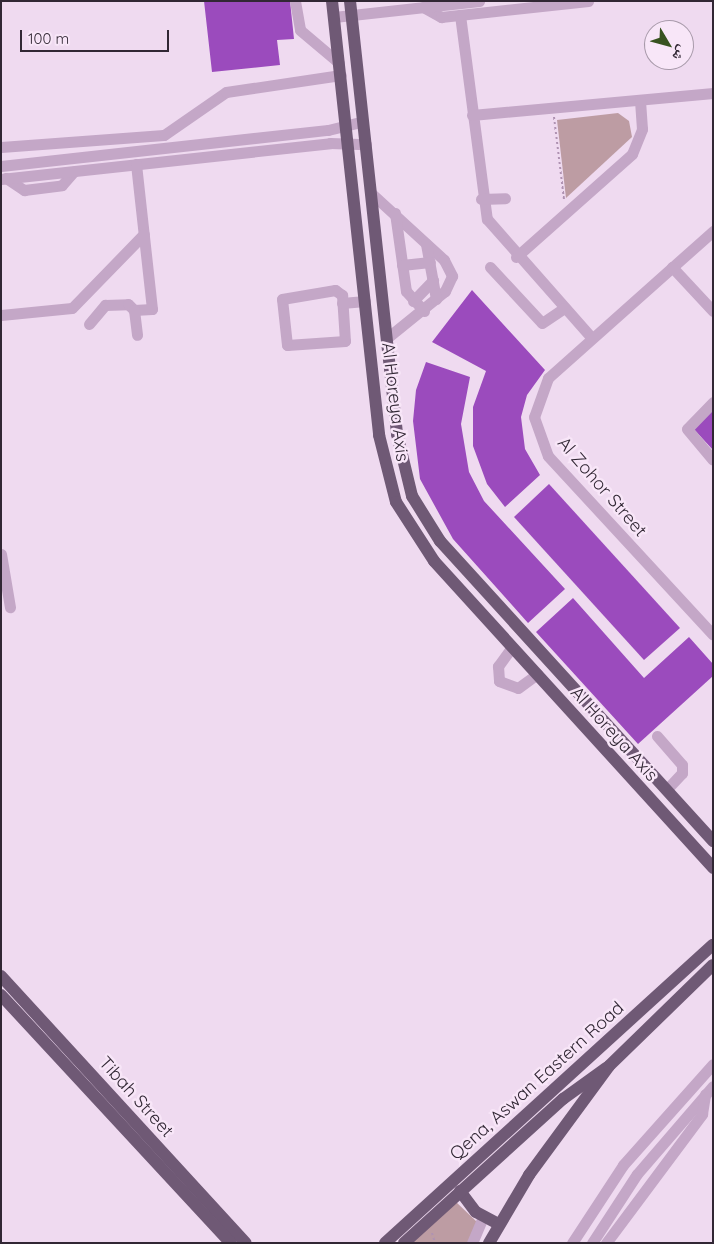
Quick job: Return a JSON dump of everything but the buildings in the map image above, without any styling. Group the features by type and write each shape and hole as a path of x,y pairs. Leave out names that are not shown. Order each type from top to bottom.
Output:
{"main road":[{"name":"Al Horeya Axis","path":"332,1 379,435 396,502 426,552 713,868"},
{"name":"Al Horeya Axis","path":"350,1 402,465 427,524 713,841"},
{"name":"Qena, Aswan Eastern Road","path":"385,1243 713,945"},
{"name":"Qena, Aswan Eastern Road","path":"489,1243 499,1224 609,1066 713,965"},
{"name":"Tibah Street","path":"1,976 246,1243"},
{"name":"Tibah Street","path":"1,995 231,1243"},
{"path":"404,1243 569,1094 609,1066"},
{"path":"460,1191 483,1217 499,1224"}],"street":[{"path":"295,1 300,30 340,69"},
{"path":"334,17 479,1"},
{"path":"423,7 439,17 588,1"},
{"path":"460,15 481,199 492,229 591,337"},
{"path":"1,147 164,135 226,92 340,69"},
{"path":"472,115 554,112 640,100 713,93"},
{"path":"516,257 563,208 637,146 642,129 640,100"},
{"path":"1,166 346,126 363,121"},
{"path":"4,179 348,142 366,144"},
{"path":"89,324 105,305 124,303 134,310 152,309 136,164"},
{"path":"371,193 395,213 426,244 452,276 436,299 424,311 388,338"},
{"path":"481,199 505,198"},
{"path":"395,213 406,291 424,311"},
{"name":"Al Zohor Street","path":"713,230 591,337 540,390 536,432 558,467 713,635"},
{"path":"1,315 72,308 144,234"},
{"path":"426,244 436,299"},
{"path":"402,265 430,262"},
{"path":"672,266 713,311"},
{"path":"490,267 542,323 564,308"},
{"path":"413,301 433,280"},
{"path":"335,290 342,302 343,342 292,347 285,343 283,298 335,290"},
{"path":"342,302 365,301"},
{"path":"134,310 137,335"},
{"path":"713,402 688,429 713,460"},
{"path":"1,554 10,607"},
{"path":"512,647 498,666 499,681 518,688 537,674"},
{"path":"657,736 682,764 682,773 666,790"},
{"path":"572,1243 623,1165 713,1064"},
{"path":"592,1243 636,1174 709,1090"},
{"path":"606,1243 702,1114 709,1090"},
{"path":"472,1243 483,1217"}],"path":[{"path":"554,112 564,116"},
{"path":"544,118 554,112"},
{"path":"554,112 563,208"},
{"path":"563,208 572,196"}],"shaded area":[{"path":"618,113 629,121 632,137 566,198 557,120"},
{"path":"455,1201 477,1222 468,1243 410,1243"}]}
